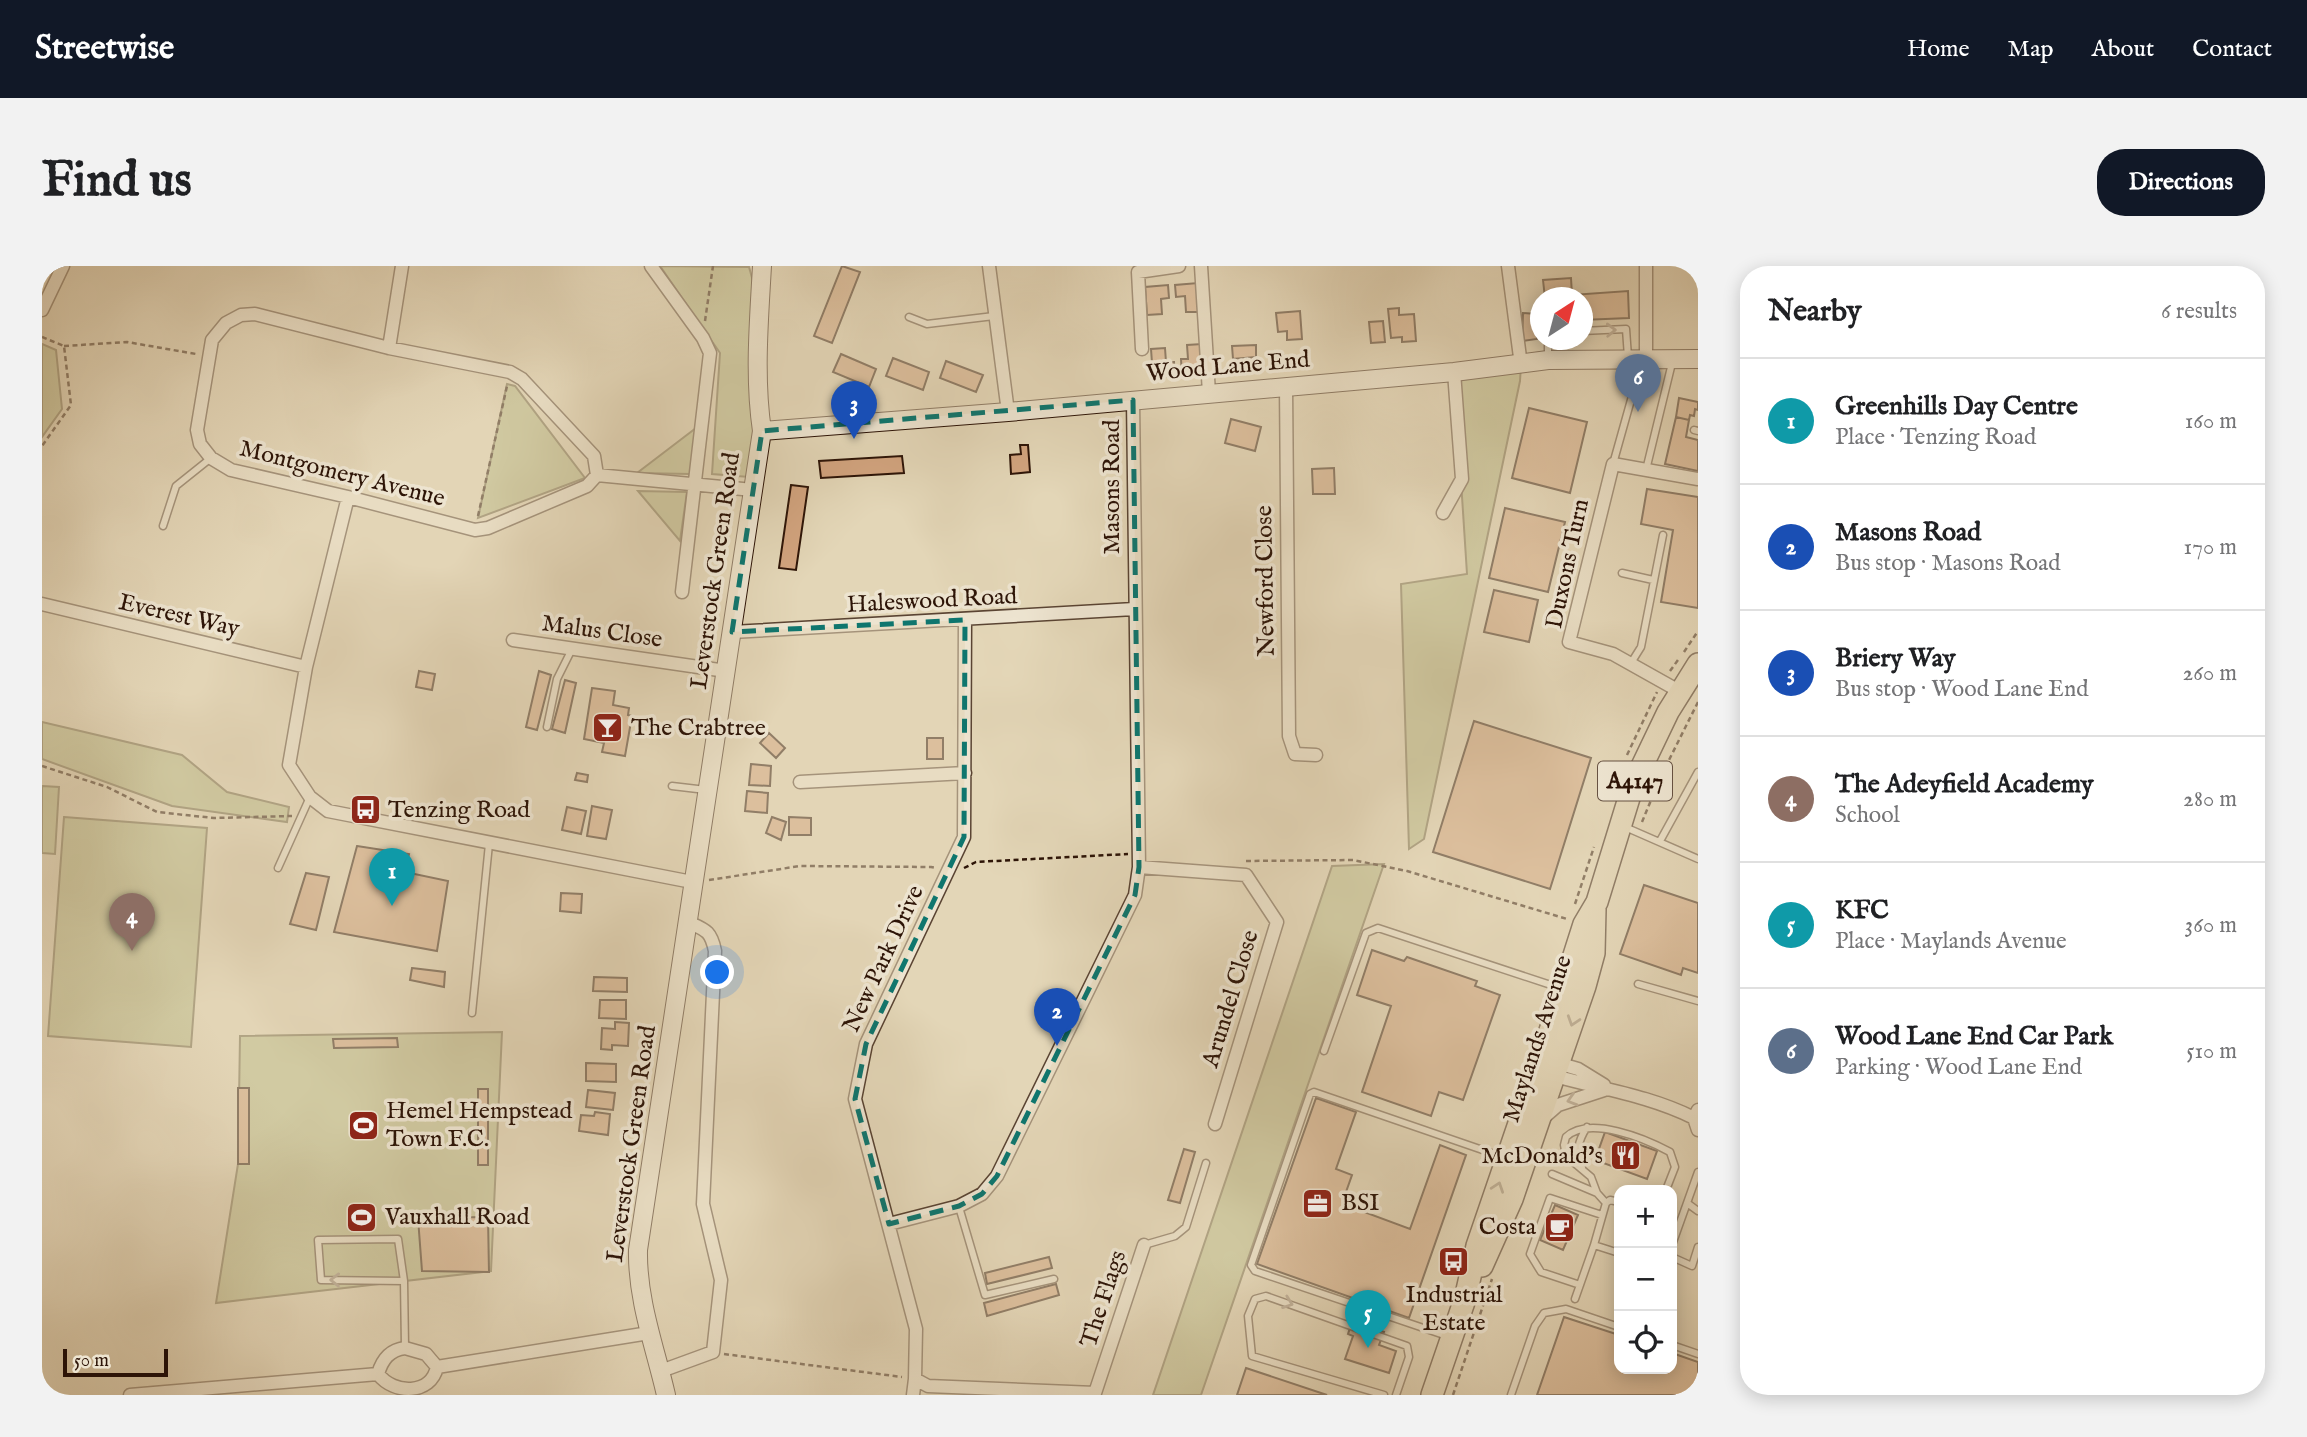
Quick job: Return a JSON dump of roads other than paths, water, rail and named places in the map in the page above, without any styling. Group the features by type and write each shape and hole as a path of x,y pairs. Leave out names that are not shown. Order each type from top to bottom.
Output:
{"main road":[{"name":"Maylands Avenue","path":"1465,1299 1513,1199 1538,1126 1563,989 1620,825 1648,752 1679,691 1698,664"},
{"name":"Maylands Avenue","path":"1432,1395 1465,1299 1477,1246 1508,1158 1549,1066 1594,953 1589,916"},
{"path":"1563,989 1571,987 1594,953"},
{"path":"1508,1158 1517,1157 1538,1126"}],"street":[{"path":"42,310 63,266"},
{"path":"389,348 402,266"},
{"path":"651,266 703,338 710,353 681,592"},
{"name":"Leverstock Green Road","path":"666,1395 649,1333 638,1275 638,1250 762,431 759,413 759,346 762,266"},
{"path":"989,266 1008,412"},
{"path":"1142,349 1135,269 1179,266"},
{"path":"1201,266 1209,393"},
{"path":"1508,266 1521,365"},
{"path":"1637,358 1646,266"},
{"name":"Montgomery Avenue","path":"255,314 389,348 510,372 523,379 594,456 597,474 587,486 488,528 475,530 231,470 211,458 200,444 197,430 212,340 226,323 241,315 255,314"},
{"name":"Wood Lane End","path":"762,431 1454,372 1548,360 1698,359"},
{"path":"1443,513 1462,479 1454,372"},
{"name":"Newford Close","path":"1286,386 1289,736 1295,754 1316,755"},
{"name":"Masons Road","path":"889,1224 958,1206 982,1194 997,1176 1135,895 1139,860 1133,400"},
{"path":"1613,464 1698,479"},
{"name":"Duxons Turn","path":"1613,464 1569,642 1613,654 1679,691"},
{"path":"597,474 753,490"},
{"path":"348,497 306,667 289,765 310,797 328,811 692,882"},
{"name":"Everest Way","path":"42,604 306,667"},
{"name":"Haleswood Road","path":"732,632 1134,609"},
{"name":"New Park Drive","path":"913,1395 916,1329 855,1098 866,1044 964,837 965,620"},
{"name":"Malus Close","path":"513,640 726,671"},
{"path":"800,782 965,773"},
{"name":"Arundel Close","path":"1139,860 1246,875 1277,922 1215,1124"},
{"path":"661,1371 713,1352 721,1280 702,1204 715,951 713,938 707,930 688,922"},
{"path":"1549,1066 1578,1069 1611,1088 1697,1119"},
{"path":"1538,1126 1558,1105 1611,1088"},
{"name":"The Flags","path":"915,1379 928,1386 1095,1393 1144,1245"},
{"path":"437,1367 649,1333"},
{"path":"378,1374 390,1352 405,1348 426,1354 437,1367"},
{"path":"378,1374 383,1383 406,1394 430,1379 437,1367"},
{"path":"130,1395 378,1374"}],"lane":[{"path":"909,317 927,324 994,316"},
{"path":"1593,331 1626,330 1637,358"},
{"path":"1548,350 1548,360"},
{"path":"1646,470 1673,358"},
{"path":"1613,464 1636,382"},
{"path":"163,526 176,486 185,476 211,458"},
{"path":"1632,663 1641,647 1663,535"},
{"path":"1622,573 1653,580"},
{"path":"547,727 557,680 572,649"},
{"path":"1661,841 1698,772"},
{"path":"672,786 708,790"},
{"path":"278,868 310,797"},
{"path":"1620,825 1698,859"},
{"path":"472,1013 489,844"},
{"path":"1324,1051 1366,933 1371,929 1378,928 1563,989"},
{"path":"1638,984 1698,1001"},
{"path":"1452,1337 1255,1271 1251,1265 1310,1094 1314,1092 1508,1158"},
{"path":"1582,1168 1578,1146 1587,1127"},
{"path":"1606,1203 1597,1193 1591,1177 1566,1156 1566,1137 1572,1132 1587,1127 1606,1128 1670,1152 1675,1167 1668,1185"},
{"path":"1144,1245 1175,1236 1186,1227 1206,1163"},
{"path":"1677,1231 1698,1172"},
{"path":"1552,1174 1597,1193"},
{"path":"1580,1285 1541,1272 1531,1254 1550,1198 1602,1215"},
{"path":"1575,1300 1606,1203 1614,1201"},
{"path":"1687,1203 1698,1211"},
{"path":"958,1206 985,1296 1054,1279"},
{"path":"404,1281 321,1280 318,1240 398,1239 404,1281 405,1348"},
{"path":"1595,1241 1614,1250"},
{"path":"1677,1259 1692,1266 1698,1247"},
{"path":"1384,1395 1252,1356 1248,1316 1255,1299 1266,1296 1408,1346 1409,1357 1396,1395"},
{"path":"1511,1395 1535,1326 1544,1313 1566,1309 1614,1325"},
{"path":"1677,1347 1698,1354"}],"place":[{"name":"Wood Lane End Car Park","path":"1638,412"},
{"name":"Briery Way","path":"854,439"},
{"name":"The Crabtree","path":"608,728"},
{"name":"Tenzing Road","path":"365,810"},
{"name":"Greenhills Day Centre","path":"392,906"},
{"name":"The Adeyfield Academy","path":"132,951"},
{"name":"Masons Road","path":"1057,1046"},
{"name":"Hemel Hempstead Town F.C.","path":"363,1125"},
{"name":"McDonald's","path":"1626,1156"},
{"name":"BSI","path":"1318,1203"},
{"name":"Vauxhall Road","path":"362,1217"},
{"name":"Costa","path":"1559,1227"},
{"name":"Industrial Estate","path":"1454,1261"},
{"name":"KFC","path":"1368,1348"}]}
